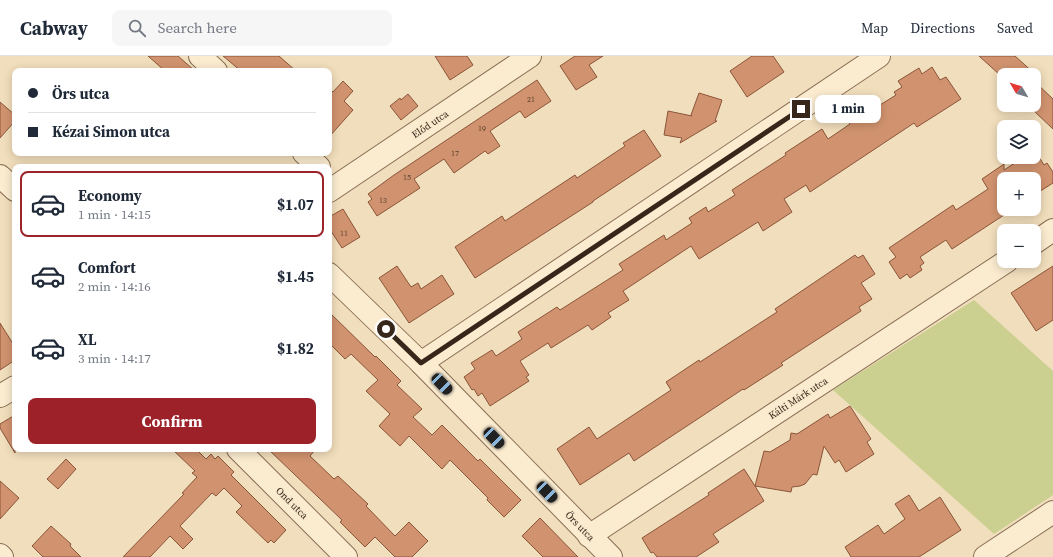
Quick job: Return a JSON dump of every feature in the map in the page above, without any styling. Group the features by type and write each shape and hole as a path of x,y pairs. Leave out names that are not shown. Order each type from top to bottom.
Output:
{"street":[{"path":"200,56 213,68"},
{"name":"Előd utca","path":"332,184 530,56"},
{"path":"421,363 879,56"},
{"path":"307,156 316,164"},
{"path":"0,176 12,187"},
{"path":"1041,238 1053,230"},
{"name":"Kálti Márk utca","path":"589,536 997,268"},
{"name":"Örs utca","path":"332,277 421,363 611,557"},
{"path":"0,396 12,388"},
{"name":"Ond utca","path":"241,452 346,557"},
{"path":"986,557 1053,512"}],"green space":[{"path":"974,300 1053,371 1053,495 994,534 833,390"}],"building":[{"path":"148,56 178,56 192,68 162,68"},
{"path":"223,56 279,56 293,68 237,68"},
{"path":"435,56 467,56 473,65 450,80"},
{"path":"575,56 603,56 589,65 597,77 576,90 560,66"},
{"path":"752,56 773,56 784,72 747,97 730,71"},
{"path":"979,56 1015,56 1028,68 997,68 997,72"},
{"path":"932,67 940,80 946,77 961,99 917,127 914,123 810,192 806,185 784,199 792,212 763,231 758,222 699,259 691,246 623,291 629,300 608,313 611,317 592,330 588,325 551,348 548,343 520,361 529,375 526,377 529,381 490,406 482,393 478,396 474,389 472,390 464,377 475,369 471,363 492,350 496,356 522,339 518,332 557,307 560,310 623,270 619,264 664,235 666,240 692,223 689,218 706,207 708,212 735,195 732,190 786,155 785,153 822,129 828,139 850,124 845,116 866,102 872,110 896,95 894,92 902,87 898,81 919,68 922,74"},
{"path":"537,80 551,101 525,118 520,111 490,131 500,146 488,154 485,151 454,173 444,159 414,179 420,188 377,216 368,202 372,199 368,194 394,175"},
{"path":"343,81 353,91 344,101 353,110 332,134 332,91 333,92"},
{"path":"1041,88 1053,99 1053,129 1035,112 1041,112"},
{"path":"699,93 722,100 715,121 717,121 680,143 682,138 664,135 668,111 692,116 691,115"},
{"path":"408,94 418,106 401,120 390,106"},
{"path":"0,102 12,112 12,124 0,138"},
{"path":"644,130 661,156 475,278 455,247 502,216 505,221 575,175 577,178 625,146 623,143"},
{"path":"1041,160 1044,165 1047,163 1053,172 1053,183 1041,191 1041,172 997,172 997,216 1002,216 952,249 946,240 920,257 924,263 920,266 922,270 910,278 907,274 900,279 889,262 896,257 889,248 953,205 956,210 988,189 982,179 1004,164 1004,170 1013,164 1041,164"},
{"path":"343,209 360,237 342,248 332,233 332,215"},
{"path":"855,255 858,258 863,255 875,274 861,283 872,299 859,307 861,311 781,363 783,365 744,390 743,389 634,461 629,453 580,485 557,449 589,427 597,439 671,390 666,382 699,360 700,362 777,312 775,309"},
{"path":"397,266 411,287 418,283 421,289 442,275 454,294 409,323 379,278"},
{"path":"1053,266 1053,320 1036,331 1011,293"},
{"path":"332,315 401,381 397,385 422,409 413,417 432,435 442,425 478,461 480,459 521,500 504,517 487,500 488,498 450,460 442,469 409,436 400,446 379,426 390,414 366,391 378,380 351,354 345,359 332,346"},
{"path":"0,323 12,342 12,362 0,370"},
{"path":"850,406 871,439 867,442 874,454 846,472 839,460 835,463 824,446 817,475 813,474 805,484 792,487 791,492 755,486 764,451 770,452 790,440 791,433 797,434 828,414 830,418"},
{"path":"12,417 12,448 0,428 0,424"},
{"path":"175,452 199,452 206,459 211,454 215,459 218,456 234,472 231,475 286,530 274,543 271,540 268,543 236,512 242,506 224,488 216,496 212,493 180,526 193,539 183,549 170,536 150,557 123,557 184,494 182,493 197,477 192,473 195,471"},
{"path":"271,452 313,452 310,456 334,479 338,476 368,504 366,506 395,536 409,522 428,541 412,557 395,557 375,537 365,547 340,522 342,520"},
{"path":"66,459 76,469 58,489 47,479"},
{"path":"744,469 764,501 713,534 719,542 696,557 657,557 653,552 651,553 642,538 709,495 708,493"},
{"path":"0,481 19,498 0,519"},
{"path":"909,495 919,511 940,497 961,530 919,557 851,557 845,547 878,525 884,534 905,519 895,504"},
{"path":"540,518 578,557 543,557 522,536"},
{"path":"51,526 71,544 70,546 81,557 43,557 32,546"}],"route":[{"path":"386,329 421,363 801,109"}]}
